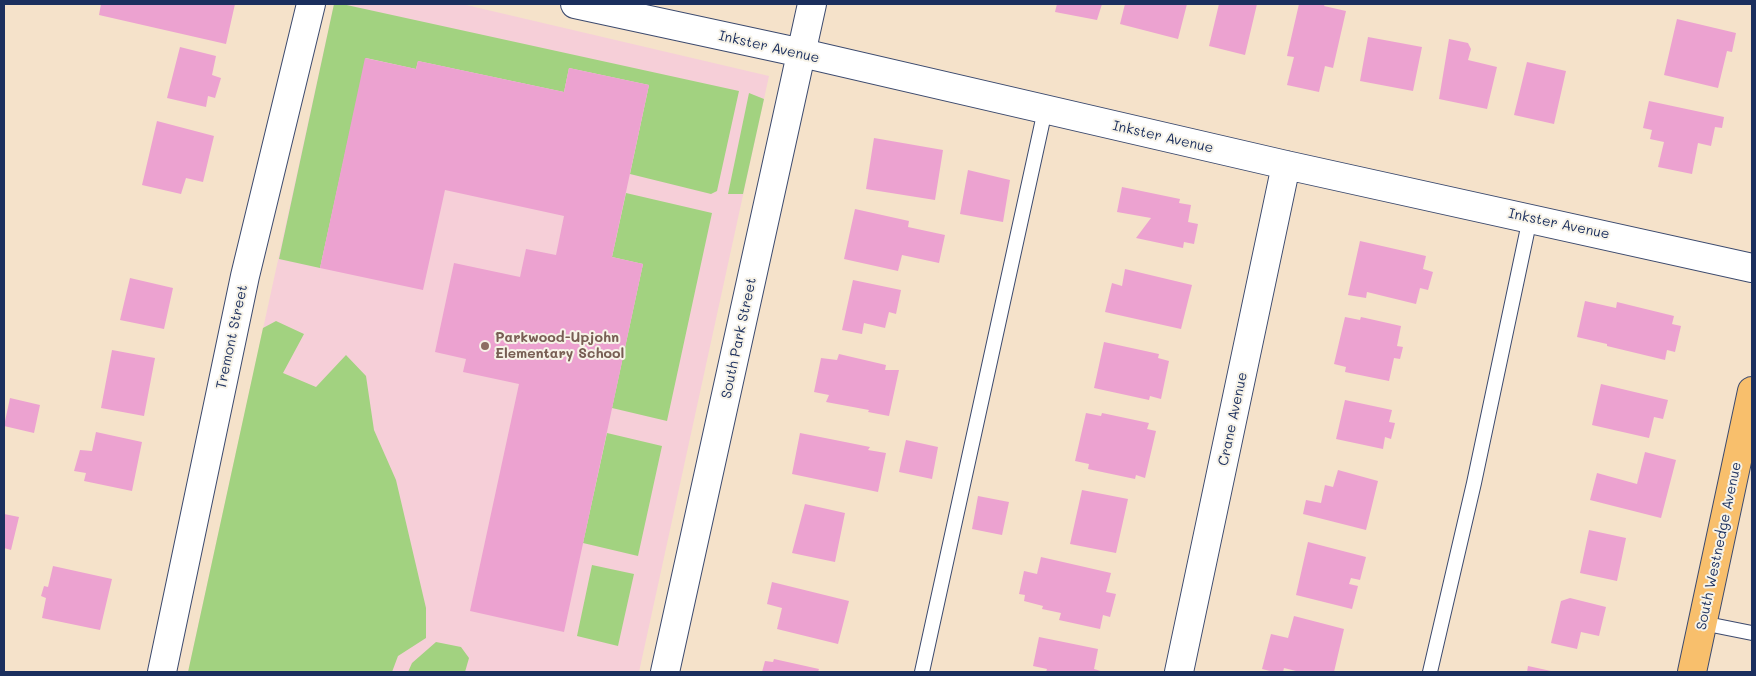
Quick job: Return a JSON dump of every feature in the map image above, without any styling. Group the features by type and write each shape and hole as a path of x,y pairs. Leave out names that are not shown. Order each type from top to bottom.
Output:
{"main road":[{"name":"South Westnedge Avenue","path":"1692,672 1752,391"}],"street":[{"name":"Tremont Street","path":"162,672 245,276 311,4"},
{"name":"Inkster Avenue","path":"575,4 802,53 1286,165 1752,268"},
{"name":"South Park Street","path":"665,672 812,4"},
{"name":"Crane Avenue","path":"1179,672 1286,165"}],"lane":[{"path":"922,672 1045,110"},
{"path":"1430,672 1474,483 1530,218"},
{"path":"1702,622 1752,633"}],"shaded area":[{"name":"Parkwood-Upjohn Elementary School","path":"334,4 462,4 769,76 639,672 188,672"}],"green space":[{"path":"334,4 342,4 739,91 717,191 711,194 630,174 649,85 569,68 564,92 418,61 416,69 366,58 320,268 279,259"},
{"path":"749,93 764,99 743,194 728,194"},
{"path":"626,193 712,213 667,421 612,408 643,264 612,257"},
{"path":"276,321 304,334 283,373 316,387 346,355 366,376 374,430 396,480 426,608 426,638 398,656 392,672 188,672 263,328"},
{"path":"607,433 662,446 638,556 583,543"},
{"path":"592,565 634,574 618,646 577,636"},
{"path":"436,642 461,647 469,658 465,672 408,672 412,663"}],"building":[{"path":"101,4 235,4 226,44 99,15"},
{"path":"1057,4 1102,4 1097,20 1055,12"},
{"path":"1125,4 1187,4 1178,39 1120,24"},
{"path":"1219,4 1257,4 1245,55 1209,46"},
{"path":"1299,4 1325,4 1324,6 1346,11 1333,68 1325,66 1319,92 1287,85 1294,57 1287,56"},
{"path":"1677,19 1736,33 1732,52 1727,51 1718,88 1664,75"},
{"path":"1368,37 1422,47 1413,91 1360,81"},
{"path":"1449,39 1468,43 1471,49 1468,60 1497,67 1487,109 1439,99"},
{"path":"180,47 216,56 212,75 221,78 215,98 208,96 206,107 167,98"},
{"path":"365,58 416,69 418,61 564,92 569,68 649,85 612,257 643,264 564,632 470,611 519,384 463,372 466,359 435,352 454,263 520,277 526,249 556,255 564,216 445,190 423,290 320,268"},
{"path":"1527,62 1566,71 1554,124 1514,115"},
{"path":"1649,101 1724,117 1722,128 1715,127 1711,146 1698,143 1692,174 1658,167 1664,142 1650,139 1652,130 1643,128"},
{"path":"157,121 214,136 203,182 186,178 181,194 142,185"},
{"path":"874,138 943,150 935,200 866,189"},
{"path":"968,170 1010,180 1003,222 960,214"},
{"path":"1122,187 1180,199 1179,203 1191,205 1188,222 1198,224 1194,244 1184,242 1183,248 1136,238 1151,218 1117,212"},
{"path":"855,209 909,221 908,227 945,235 939,263 902,255 898,271 844,259"},
{"path":"1360,241 1426,256 1423,269 1433,272 1428,290 1420,288 1416,304 1367,292 1366,298 1348,295"},
{"path":"1125,269 1192,285 1181,329 1105,312 1112,283 1122,286"},
{"path":"130,278 173,288 164,329 120,320"},
{"path":"853,280 901,290 896,314 889,312 885,328 864,323 862,334 842,330"},
{"path":"1585,301 1616,308 1617,302 1674,316 1672,324 1681,326 1675,352 1667,350 1665,360 1577,337"},
{"path":"1345,317 1360,320 1361,317 1401,326 1397,346 1403,347 1400,359 1394,358 1389,381 1345,372 1346,367 1334,364"},
{"path":"1104,342 1159,354 1158,358 1169,361 1161,399 1150,396 1149,400 1094,388"},
{"path":"112,350 155,358 144,416 101,408"},
{"path":"839,354 886,365 885,370 899,370 889,416 868,412 869,410 826,402 829,395 814,392 821,358 837,360"},
{"path":"1601,384 1668,400 1663,419 1654,417 1649,438 1592,425"},
{"path":"10,398 40,405 34,433 4,426"},
{"path":"1345,400 1392,410 1389,422 1395,423 1391,439 1385,437 1383,449 1336,439"},
{"path":"1086,413 1101,416 1102,413 1149,423 1147,429 1156,431 1145,478 1136,475 1135,479 1088,469 1089,464 1075,461"},
{"path":"96,432 142,442 132,491 84,481 86,473 74,471 80,450 92,451"},
{"path":"800,433 870,447 868,450 886,453 878,492 792,474"},
{"path":"906,440 938,447 932,479 899,472"},
{"path":"1645,452 1676,460 1661,518 1590,500 1597,473 1637,484"},
{"path":"1338,470 1378,481 1366,530 1303,514 1306,500 1321,503 1325,485 1333,487"},
{"path":"1082,490 1128,499 1116,553 1070,544"},
{"path":"978,496 1009,502 1002,535 972,529"},
{"path":"805,504 845,513 835,562 792,553"},
{"path":"4,514 19,517 11,550 4,548"},
{"path":"1589,530 1626,538 1617,581 1580,573"},
{"path":"1308,542 1366,557 1360,580 1351,578 1349,584 1358,586 1352,609 1296,595"},
{"path":"1041,557 1111,573 1106,592 1116,594 1110,617 1103,615 1100,629 1059,620 1061,613 1042,609 1043,606 1024,601 1025,595 1019,594 1024,571 1037,574"},
{"path":"53,566 112,579 100,630 42,618 46,598 41,596 44,586 48,587"},
{"path":"772,582 849,601 838,644 777,629 782,608 767,604"},
{"path":"1570,598 1606,607 1599,636 1581,632 1577,649 1551,643 1561,601"},
{"path":"1294,616 1344,629 1334,672 1300,672 1284,668 1283,672 1274,672 1262,669 1271,634 1288,638"},
{"path":"1039,637 1098,649 1094,669 1104,672 1046,672 1047,669 1033,666"},
{"path":"774,659 819,669 818,672 762,672 765,661 773,662"},
{"path":"1528,666 1551,671 1551,672 1527,672"}],"place":[{"name":"Parkwood-Upjohn Elementary School","path":"485,346"}]}
